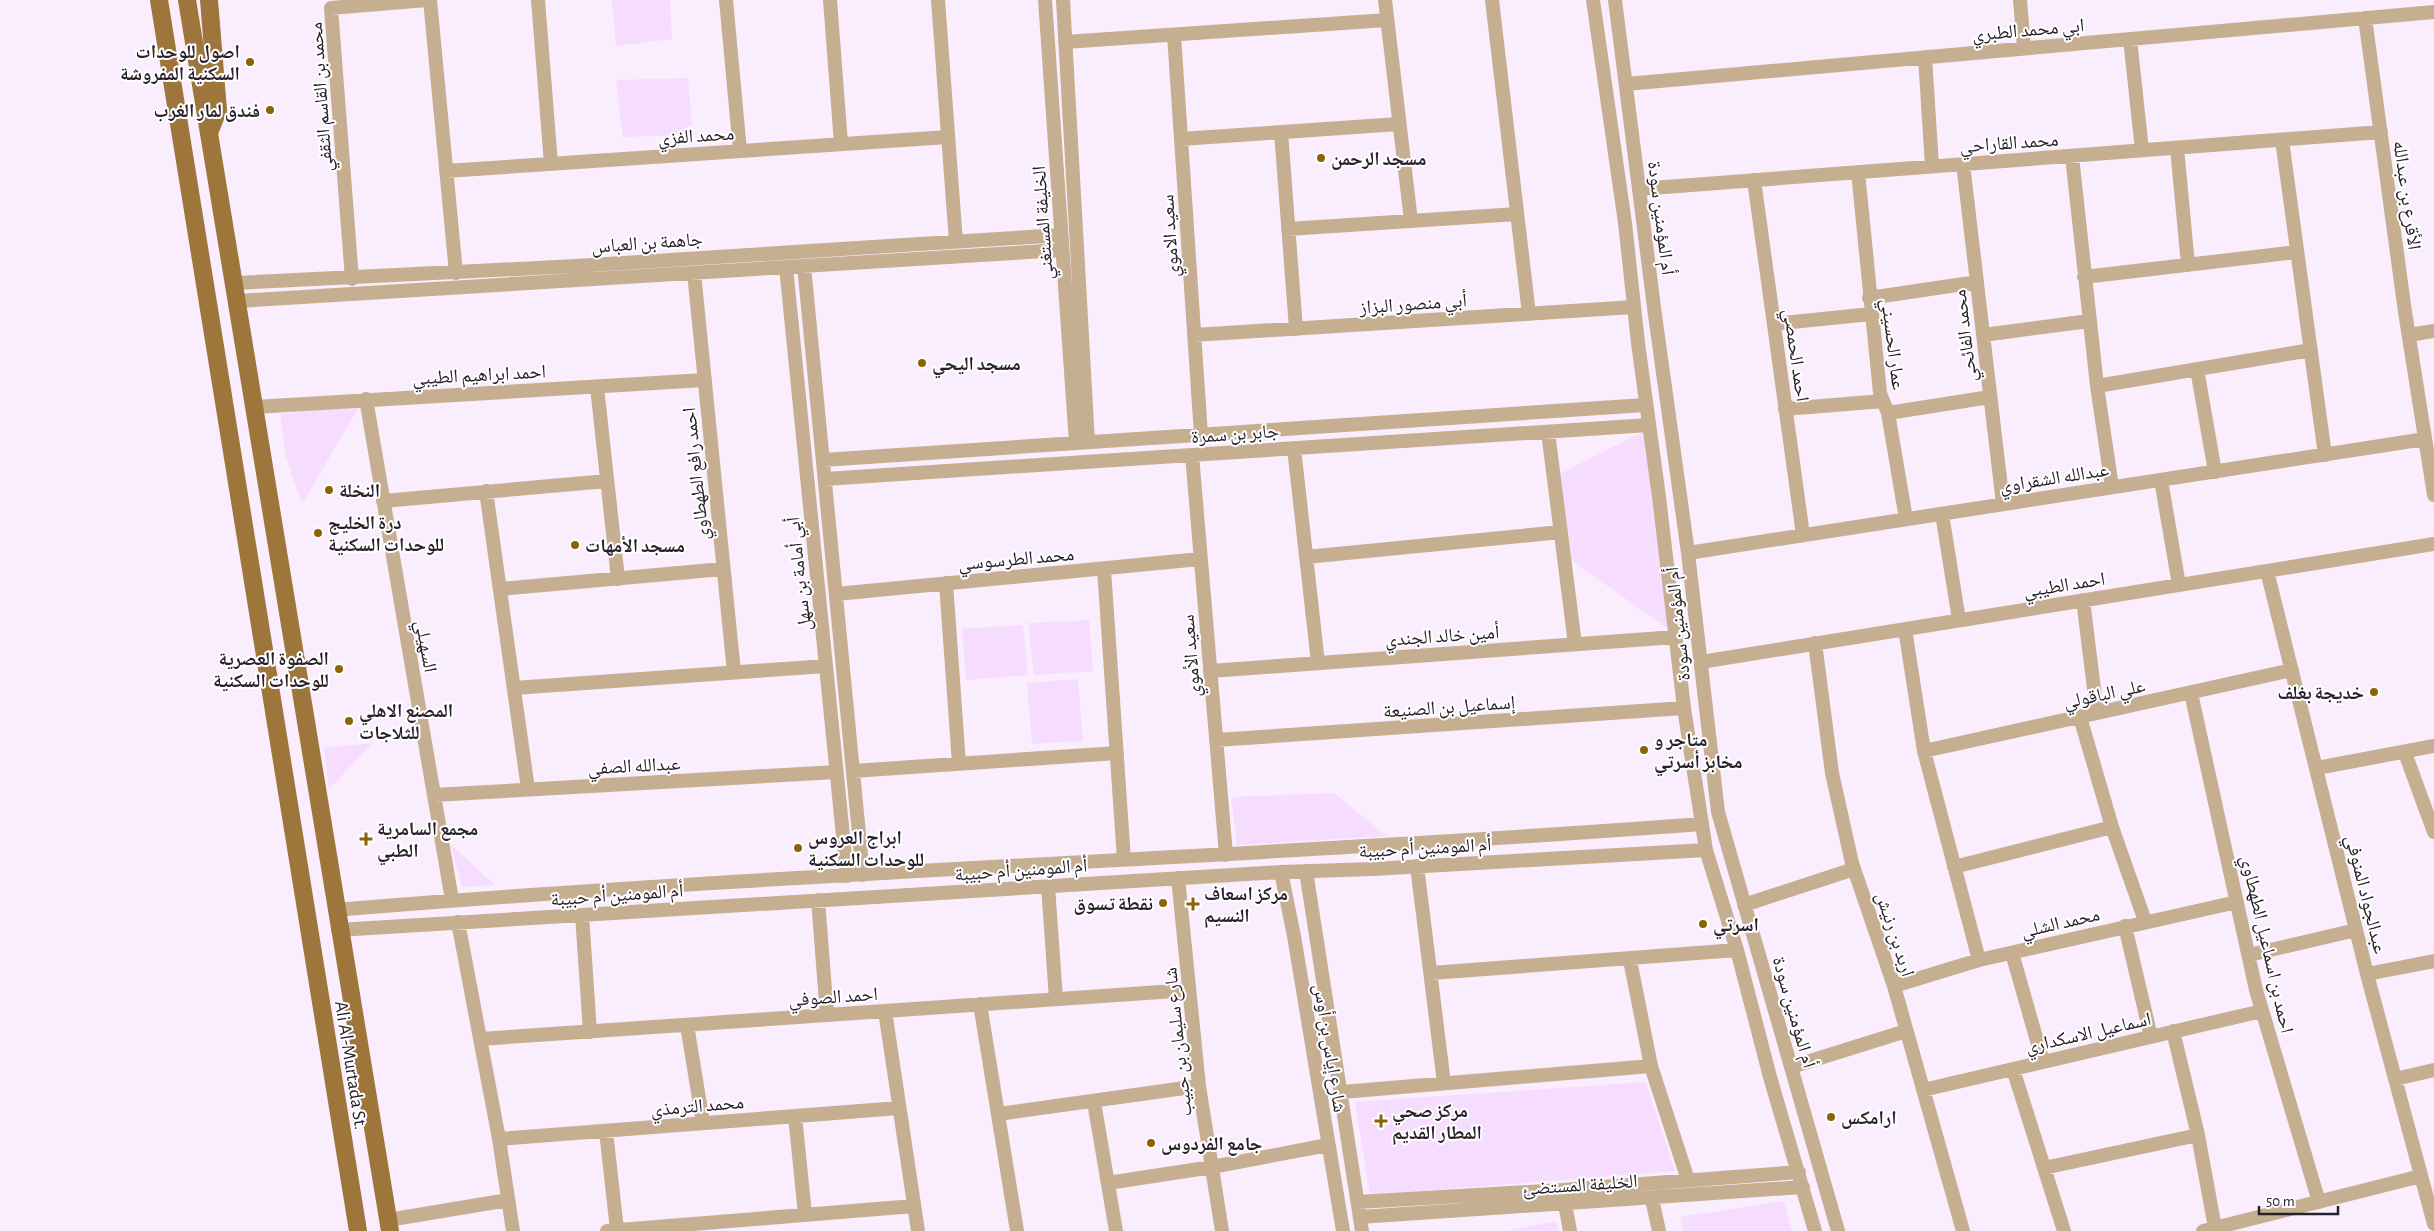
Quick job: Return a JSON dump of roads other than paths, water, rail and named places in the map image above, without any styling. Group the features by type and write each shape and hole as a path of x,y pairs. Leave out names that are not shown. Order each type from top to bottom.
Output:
{"main road":[{"name":"Ali Al-Murtada St.","path":"159,0 358,1231"},
{"name":"Ali Al-Murtada St.","path":"187,0 238,301 337,922 389,1226"},
{"path":"209,0 218,110 209,134"}],"street":[{"path":"429,0 456,273"},
{"name":"محمد بن القاسم الثقفي","path":"352,279 332,8 429,0"},
{"path":"538,0 550,164"},
{"path":"726,0 740,151"},
{"path":"830,0 841,144"},
{"path":"938,0 956,242"},
{"name":"الخليفة المستغني","path":"1045,0 1062,250 1082,443"},
{"name":"الخليفة المستغني","path":"1063,0 1082,443"},
{"path":"1385,0 1411,221"},
{"path":"1492,0 1529,314"},
{"name":"أم المؤمنين سودة","path":"1593,0 1625,223 1684,708 1706,850 1737,950 1770,1077 1815,1231"},
{"name":"أم المؤمنين سودة","path":"1615,0 1688,553 1718,812 1838,1231"},
{"path":"2020,0 2024,48"},
{"name":"ابي محمد الطبري","path":"1626,84 2434,12"},
{"name":"الأقرع بن عبدالله","path":"2365,18 2409,335 2428,436 2434,495"},
{"path":"1065,42 1387,20"},
{"name":"سعيد الاموي","path":"1174,36 1201,435"},
{"path":"2130,39 2142,150"},
{"path":"1925,57 1932,166"},
{"path":"1181,139 1399,124"},
{"path":"1281,132 1296,329"},
{"name":"محمد القاراحي","path":"1639,188 2381,132"},
{"name":"محمد الفزي","path":"446,170 948,136"},
{"path":"2282,140 2325,455"},
{"path":"2177,148 2188,265"},
{"path":"2072,156 2097,386 2112,487"},
{"name":"محمد الفائحي","path":"1963,164 2003,504"},
{"name":"عمار الحسيني","path":"1858,172 1869,298 1880,393 1885,407 1906,519"},
{"name":"احمد الحمصي","path":"1754,180 1803,535"},
{"path":"1288,229 1517,214"},
{"name":"جاهمة بن العباس","path":"234,283 456,273 1061,235"},
{"name":"جاهمة بن العباس","path":"238,301 1062,250"},
{"path":"2084,277 2297,252"},
{"name":"أبي أمامة بن سهل","path":"804,266 863,875"},
{"name":"أبي أمامة بن سهل","path":"786,267 847,876"},
{"name":"احمد رافع الطهطاوي","path":"694,273 734,672"},
{"path":"1869,298 1977,282"},
{"name":"أبي منصور البزاز","path":"1194,335 1634,308"},
{"path":"1774,324 1871,314"},
{"path":"1983,334 2090,321"},
{"path":"2409,335 2434,331"},
{"path":"2097,386 2311,350"},
{"path":"2197,369 2215,472"},
{"name":"احمد ابراهيم الطيبي","path":"254,407 705,380"},
{"path":"597,387 618,579"},
{"path":"1785,408 1885,407 1990,397"},
{"name":"السهيلي","path":"366,399 452,900"},
{"name":"جابر بن سمرة","path":"823,460 1646,405"},
{"name":"جابر بن سمرة","path":"825,479 1649,425"},
{"path":"1548,432 1575,644"},
{"name":"عبدالله الشقراوي","path":"1688,553 2325,455 2428,436"},
{"path":"1294,448 1318,663"},
{"name":"سعيد الأموي","path":"1192,455 1226,854"},
{"path":"384,500 607,480"},
{"path":"2161,480 2179,585"},
{"path":"486,491 528,789"},
{"path":"1942,514 1959,620"},
{"path":"1306,557 1561,532"},
{"name":"احمد الطيبي","path":"1701,662 2434,544"},
{"name":"محمد الطرسوسي","path":"836,594 1200,559"},
{"path":"1104,568 1124,860"},
{"path":"500,589 724,569"},
{"name":"عبدالجواد المنوفي","path":"2267,571 2367,974 2434,1224"},
{"path":"946,583 960,764"},
{"path":"2083,600 2097,713"},
{"path":"1905,629 1924,751 1979,960"},
{"name":"أمين خالد الجندي","path":"1210,671 1676,636"},
{"name":"اربد بن رنيش","path":"1815,643 1832,773 1854,869 1894,986 1962,1231"},
{"path":"514,688 826,666"},
{"name":"علي الباقولي","path":"1924,751 2292,670"},
{"name":"احمد بن اسماعيل الطهطاوي","path":"2191,692 2262,1011 2319,1202"},
{"name":"إسماعيل بن الصنيعة","path":"1216,740 1684,708"},
{"path":"2080,717 2112,827 2145,921"},
{"path":"2317,768 2405,753 2434,746"},
{"path":"2405,753 2434,832"},
{"path":"853,771 1117,754"},
{"name":"عبدالله الصفي","path":"434,795 836,772"},
{"name":"أم المومنين أم حبيبة","path":"337,922 452,900 1494,839 1702,824"},
{"path":"1954,867 2112,827"},
{"name":"أم المومنين أم حبيبة","path":"337,922 458,922 1281,872 1706,850"},
{"path":"1417,866 1444,1083"},
{"path":"1744,905 1854,869"},
{"name":"شارع إياس بن أوس","path":"1306,871 1342,1092 1361,1224"},
{"name":"شارع إياس بن أوس","path":"1281,872 1294,936 1343,1231"},
{"name":"شارع سليمان بن حبيب","path":"1178,878 1199,1086 1222,1231"},
{"path":"1048,886 1056,999"},
{"path":"818,900 827,1015"},
{"name":"محمد الشلي","path":"1894,986 1979,960 2145,921 2237,902"},
{"path":"582,915 590,1032"},
{"path":"458,922 513,1231"},
{"path":"2125,926 2151,1037"},
{"path":"2249,955 2356,930"},
{"path":"1431,973 1630,960 1737,950"},
{"path":"2012,953 2043,1062"},
{"path":"1630,960 1651,1066 1688,1180"},
{"path":"2367,974 2434,961"},
{"name":"احمد الصوفي","path":"480,1039 1189,990"},
{"path":"980,1004 1017,1231"},
{"path":"885,1011 918,1231"},
{"name":"اسماعيل الاسكداري","path":"1923,1090 2262,1011"},
{"path":"687,1025 702,1123"},
{"path":"1791,1067 1906,1031"},
{"path":"2173,1031 2198,1135 2209,1230 2421,1176"},
{"path":"1342,1092 1651,1066"},
{"path":"2013,1069 2064,1231"},
{"path":"2395,1079 2434,1070"},
{"path":"998,1114 1199,1086"},
{"path":"1094,1102 1116,1231"},
{"name":"محمد الترمذي","path":"498,1139 899,1108"},
{"path":"796,1116 805,1214"},
{"path":"606,1131 612,1231 719,1226 805,1214 914,1206"},
{"path":"2044,1168 2198,1135"},
{"path":"1108,1183 1212,1167 1328,1145"},
{"name":"الخليفة المستضئ","path":"1358,1202 1799,1172"},
{"name":"الخليفة المستضئ","path":"1361,1224 1565,1204 1803,1187"},
{"path":"1652,1198 1660,1231"},
{"path":"389,1226 508,1200"},
{"path":"1565,1204 1570,1231"}],"place":[{"name":"اصول للوحدات السكنية المفروشة","path":"250,62"},
{"name":"فندق لمار الغرب","path":"270,110"},
{"name":"مسجد الرحمن","path":"1321,158"},
{"name":"مسجد اليحي","path":"922,363"},
{"name":"النخلة","path":"329,490"},
{"name":"درة الخليج للوحدات السكنية","path":"318,533"},
{"name":"مسجد الأمهات","path":"575,545"},
{"name":"الصفوة العصرية للوحدات السكنية","path":"339,669"},
{"name":"خديجة بغلف","path":"2374,692"},
{"name":"المصنع الاهلي للثلاجات","path":"349,721"},
{"name":"متاجر و مخابز أسرتي","path":"1644,750"},
{"name":"مجمع السامرية الطبي","path":"366,839"},
{"name":"ابراج العروس للوحدات السكنية","path":"798,848"},
{"name":"نقطة تسوق","path":"1163,903"},
{"name":"مركز اسعاف النسيم","path":"1193,904"},
{"name":"اسرتي","path":"1703,924"},
{"name":"ارامكس","path":"1831,1117"},
{"name":"مركز صحي المطار القديم","path":"1381,1121"},
{"name":"جامع الفردوس","path":"1151,1143"}]}
